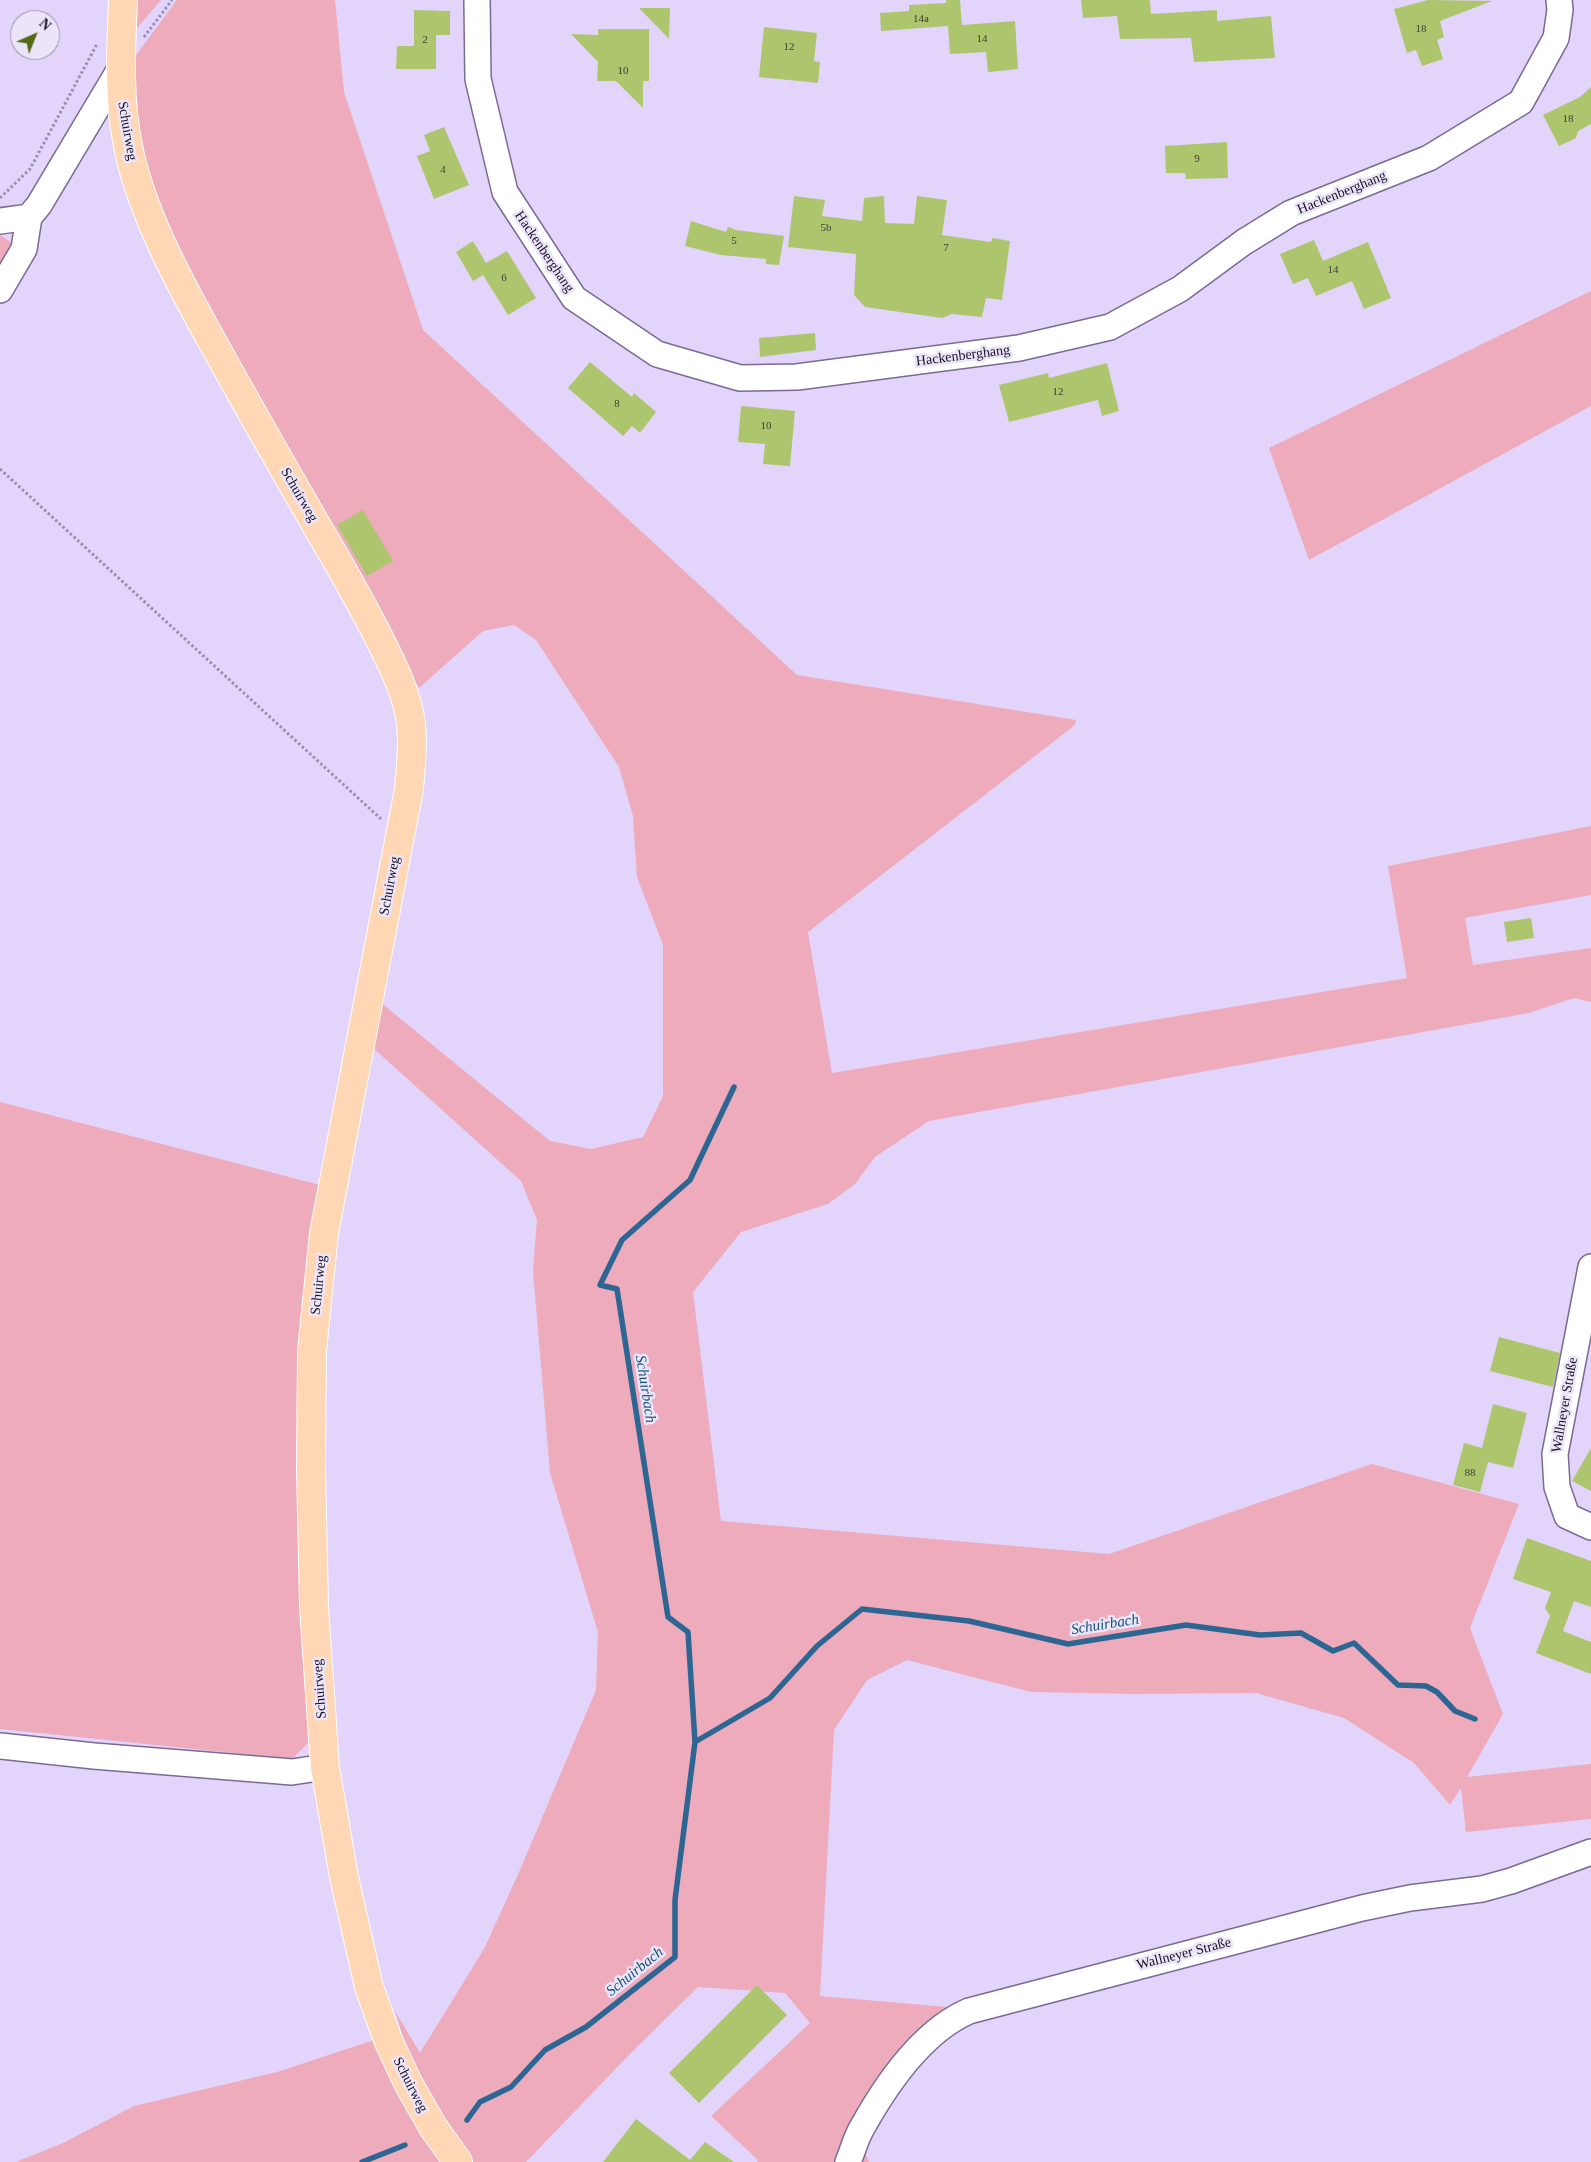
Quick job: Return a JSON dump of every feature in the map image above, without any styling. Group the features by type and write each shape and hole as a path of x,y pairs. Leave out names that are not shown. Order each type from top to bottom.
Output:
{"main road":[{"name":"Schuirweg","path":"123,0 120,69 121,104 128,148 141,192 170,261 238,389 361,602 396,672 408,708 412,742 409,789 324,1233 312,1351 311,1468 314,1607 325,1767 344,1877 370,1988 388,2040 408,2083 433,2127 458,2162"}],"street":[{"name":"Hackenberghang","path":"477,0 478,79 504,192 574,298 657,354 740,378 797,378 1019,348 1110,327 1180,289 1244,242 1291,213 1429,158 1521,102 1556,38 1560,10 1559,0"},
{"name":"Schuirweg","path":"0,290 24,249 29,217 40,205 120,69"},
{"path":"0,221 29,217"},
{"name":"Wallneyer Straße","path":"1591,1267 1555,1454 1557,1487 1567,1516 1591,1527"},
{"path":"0,1746 94,1756 292,1772 325,1767"},
{"name":"Wallneyer Straße","path":"848,2162 862,2127 885,2092 915,2052 932,2034 952,2018 969,2011 1362,1908 1410,1898 1482,1889 1512,1881 1591,1852"}],"path":[{"path":"0,199 30,169 95,51 100,36"},
{"path":"0,469 400,837"}],"shaded area":[{"path":"138,0 161,0 136,29"},
{"path":"177,0 335,0 344,92 423,330 797,675 1076,720 1075,725 808,932 832,1073 1407,978 1388,866 1591,826 1591,895 1465,918 1473,965 1591,948 1591,1002 1574,998 1529,1013 929,1121 875,1157 855,1184 828,1204 741,1232 693,1292 721,1521 1109,1554 1372,1464 1519,1504 1470,1628 1503,1714 1467,1777 1591,1764 1591,1819 1466,1832 1461,1788 1450,1805 1414,1763 1344,1718 1256,1693 1134,1694 1031,1692 907,1660 867,1680 834,1730 820,1996 947,2007 902,2056 854,2129 869,2162 757,2162 758,2160 711,2116 810,2023 785,1993 698,1987 630,2054 526,2162 471,2162 455,2142 411,2063 395,2011 420,2053 484,1949 520,1870 596,1690 598,1632 550,1473 533,1270 537,1220 521,1181 371,1046 380,1002 550,1141 591,1149 643,1137 663,1096 663,945 637,877 633,816 619,767 536,640 514,625 483,631 419,688 287,449 275,455 170,234 140,151 132,82 136,55"},
{"path":"0,235 15,245 0,272"},
{"path":"1591,291 1591,406 1309,560 1269,448"},
{"path":"0,1102 320,1185 301,1312 296,1463 309,1742 292,1759 0,1729"},
{"path":"374,2040 445,2162 16,2162 63,2143 134,2106 277,2072"}],"building":[{"path":"946,0 960,0 962,25 1015,21 1018,69 988,72 986,52 950,54 948,26 881,31 880,13 909,11 909,5 946,3"},
{"path":"1081,0 1150,0 1151,14 1217,10 1217,21 1271,16 1275,58 1194,62 1191,38 1120,39 1117,16 1083,18"},
{"path":"1428,0 1492,1 1440,21 1444,37 1437,40 1443,59 1422,66 1416,50 1407,53 1394,9"},
{"path":"639,8 670,8 669,39"},
{"path":"414,10 450,11 450,35 436,35 436,69 396,69 397,46 414,46"},
{"path":"764,27 817,33 814,61 820,62 818,83 759,77"},
{"path":"598,29 649,29 649,81 643,81 643,108 616,81 597,81 598,62 571,34 598,35"},
{"path":"1591,87 1591,124 1578,131 1576,138 1559,146 1543,115 1580,97"},
{"path":"444,127 469,185 434,199 417,156 430,151 424,135"},
{"path":"1227,142 1228,178 1186,179 1185,173 1166,173 1165,146"},
{"path":"794,196 825,200 822,216 862,221 864,198 884,196 885,223 914,224 917,196 947,200 942,235 991,242 992,238 1010,241 1002,300 986,298 982,317 952,314 942,318 865,307 854,295 856,254 788,247"},
{"path":"691,221 726,232 728,227 736,230 784,236 779,265 766,264 766,259 721,255 685,246"},
{"path":"1314,240 1323,261 1368,242 1391,298 1364,309 1352,281 1316,296 1308,278 1293,284 1280,254"},
{"path":"473,241 486,263 507,251 536,298 508,315 483,275 473,281 456,252"},
{"path":"815,333 816,350 760,357 759,338"},
{"path":"590,362 632,397 634,393 656,412 640,433 632,426 623,436 568,388"},
{"path":"1107,363 1119,411 1102,416 1098,400 1009,422 999,385 1048,373 1049,378"},
{"path":"741,406 795,411 790,466 763,464 765,444 738,442"},
{"path":"363,510 393,561 367,576 337,525"},
{"path":"1531,918 1534,938 1507,942 1504,922"},
{"path":"1499,1337 1560,1353 1553,1387 1490,1371"},
{"path":"1493,1404 1527,1413 1513,1468 1488,1462 1480,1492 1453,1485 1464,1443 1482,1448"},
{"path":"1591,1448 1591,1491 1572,1481"},
{"path":"1527,1538 1591,1561 1591,1607 1574,1601 1563,1631 1591,1642 1591,1674 1536,1653 1550,1616 1545,1608 1551,1592 1513,1579"},
{"path":"757,1985 787,2015 699,2103 669,2073"},
{"path":"636,2119 690,2160 705,2142 734,2162 603,2162"}],"waterway":[{"name":"Schuirbach","path":"467,2120 480,2102 511,2087 545,2050 586,2027 675,1957 675,1900 695,1742 688,1632 668,1617 617,1289 600,1285 622,1240 690,1180 734,1087"},
{"name":"Schuirbach","path":"695,1742 770,1698 817,1646 862,1609 969,1621 1068,1644 1186,1625 1260,1635 1301,1633 1333,1651 1354,1643 1398,1685 1426,1686 1437,1692 1455,1711 1475,1719"},
{"name":"Schuirbach","path":"362,2162 405,2145"}]}
